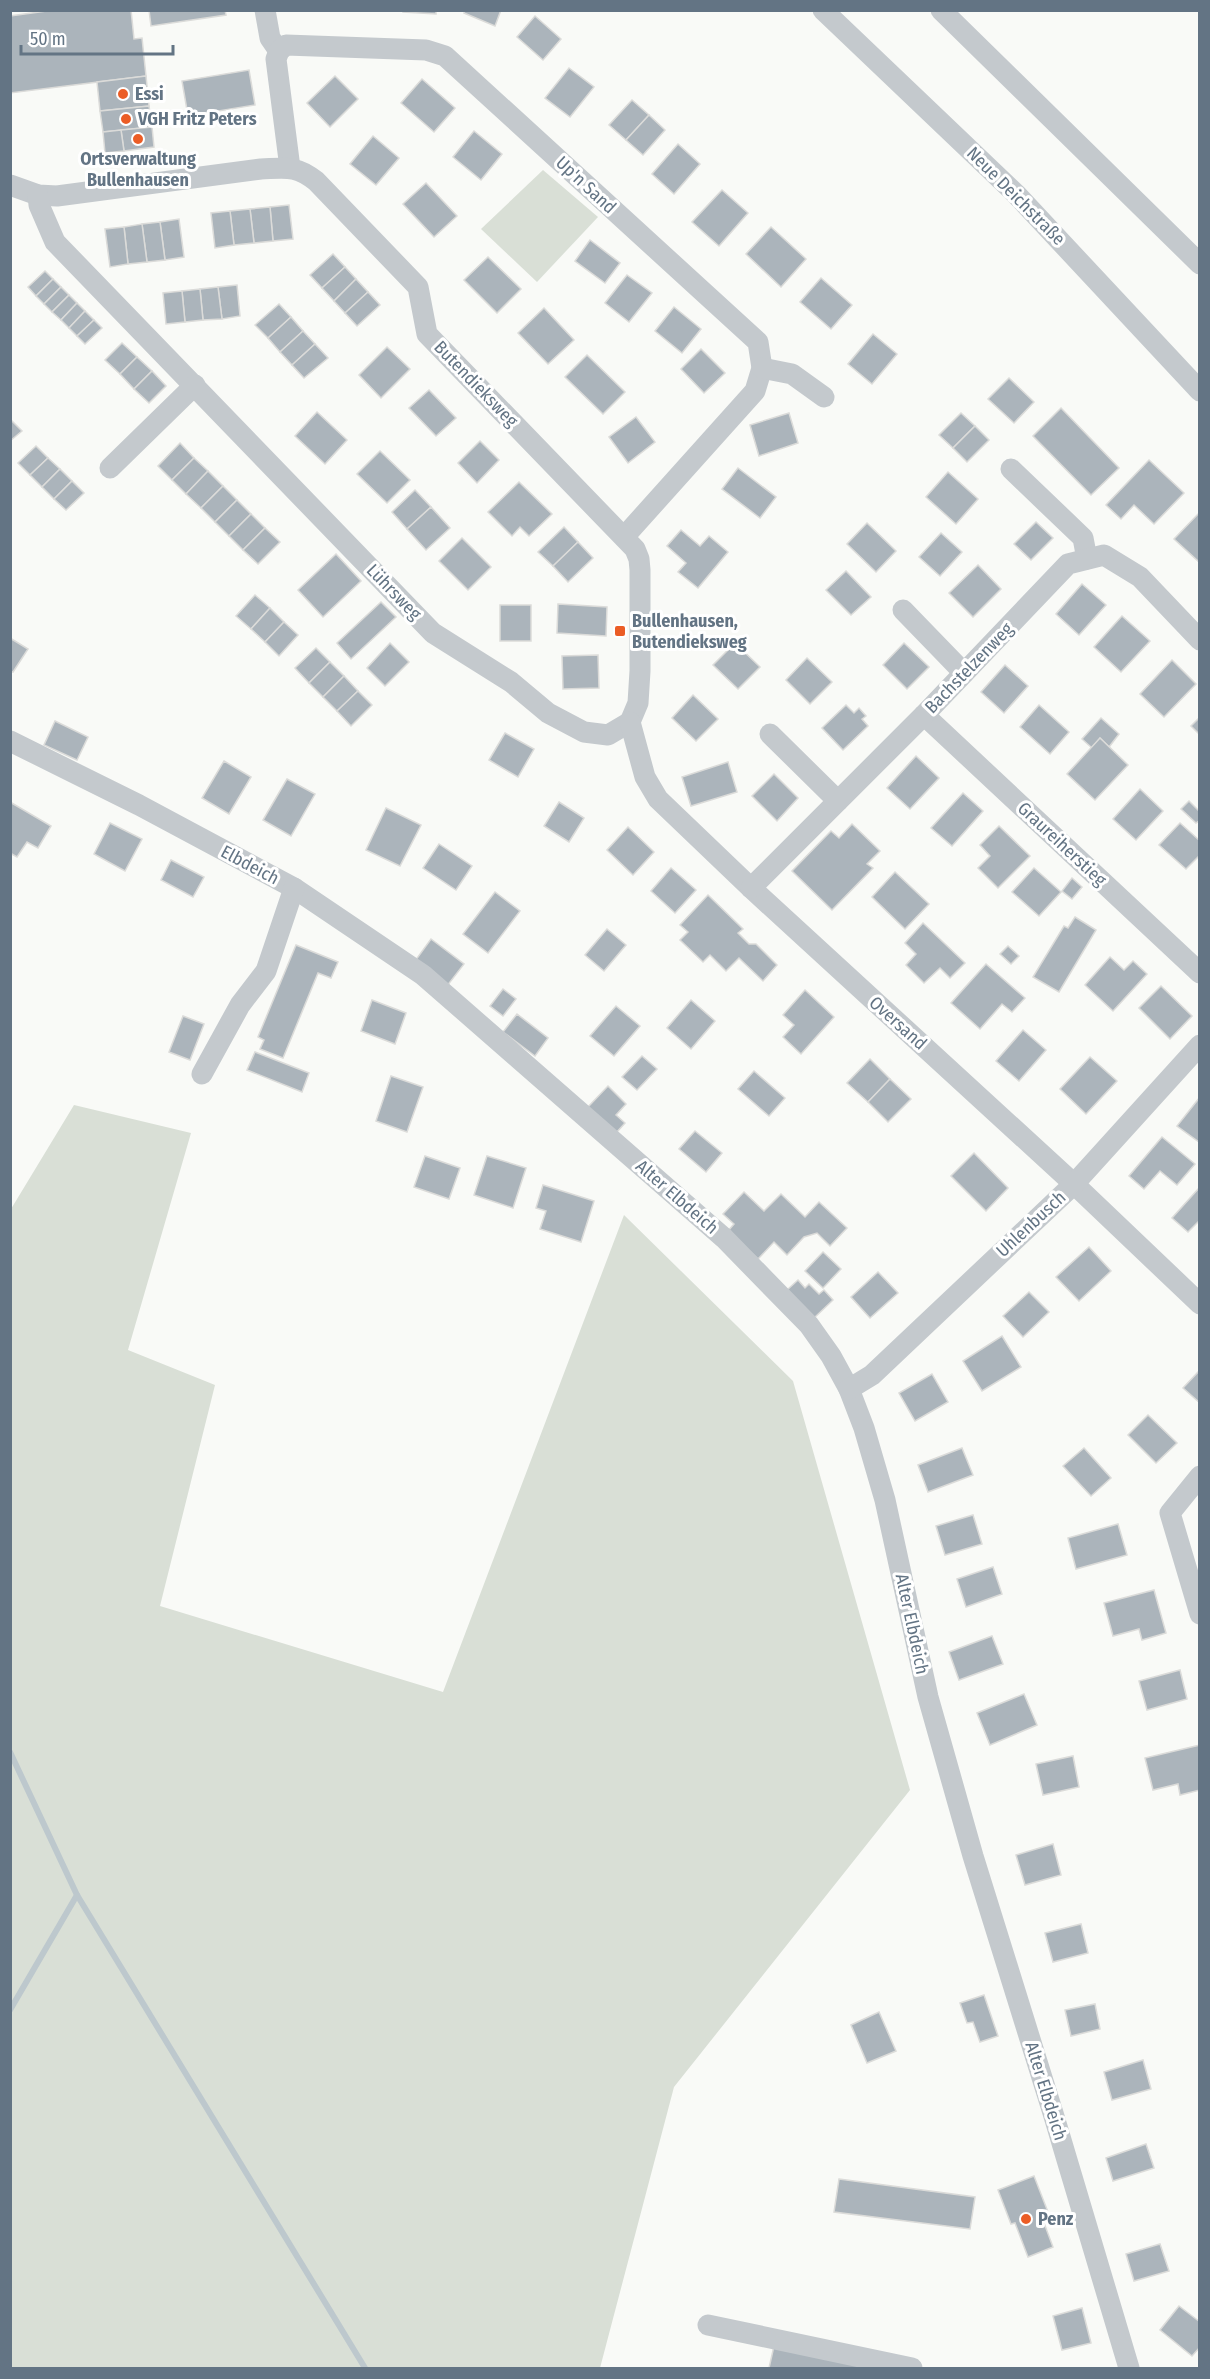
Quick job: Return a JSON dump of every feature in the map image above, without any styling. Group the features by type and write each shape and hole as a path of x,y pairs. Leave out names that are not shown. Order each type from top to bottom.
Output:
{"street":[{"path":"10,186 38,195 81,194 261,169 290,168 277,71 276,59 279,51 270,38 265,10"},
{"name":"Neue Deichstraße","path":"823,10 1016,194 1200,391"},
{"path":"941,10 1200,264"},
{"name":"Up'n Sand","path":"279,51 286,45 295,43 426,50 445,56 758,342 762,368"},
{"name":"Butendieksweg","path":"290,168 299,169 316,182 418,287 427,334 634,549 639,559 640,570 640,671 638,704 630,722"},
{"name":"Lührsweg","path":"38,195 39,205 56,242 434,633 511,682 548,713 584,732 608,735 630,722"},
{"path":"624,537 755,391 762,368 792,374 824,397"},
{"path":"110,468 195,385"},
{"path":"1011,469 1083,538 1087,559 1104,555 1140,578 1200,640"},
{"name":"Bachstelzenweg","path":"751,888 924,715 1068,564 1087,559"},
{"path":"903,610 964,674"},
{"name":"Graureiherstieg","path":"924,715 1200,973"},
{"name":"Oversand","path":"630,722 645,777 658,799 751,888 1074,1184 1200,1304"},
{"path":"770,734 838,801"},
{"name":"Elbdeich","path":"10,741 139,805 294,888 423,975 472,1018"},
{"path":"202,1074 240,1005 266,971 294,888"},
{"name":"Alter Elbdeich","path":"472,1018 724,1238 761,1274 809,1325 831,1356 849,1389 864,1428 885,1500 928,1697 972,1856 1053,2113 1129,2368"},
{"name":"Uhlenbusch","path":"849,1389 872,1375 1074,1184 1200,1045"},
{"path":"1200,1476 1170,1513 1200,1614"},
{"path":"708,2325 912,2368"}],"shaded area":[{"path":"543,170 598,217 537,282 481,229"},
{"path":"74,1105 191,1133 128,1350 215,1385 160,1606 443,1692 624,1215 793,1381 910,1790 674,2087 600,2368 11,2368 11,1209"}],"building":[{"path":"54,10 131,10 134,39 142,38 146,76 10,93 10,16"},
{"path":"149,10 225,10 226,15 151,26"},
{"path":"403,10 436,10 436,14 403,12"},
{"path":"465,10 501,10 495,26 464,13"},
{"path":"535,16 561,39 543,60 517,37"},
{"path":"569,68 594,87 570,117 545,98"},
{"path":"249,70 255,105 188,116 182,81"},
{"name":"Essi","path":"146,76 149,106 100,111 97,82"},
{"path":"335,76 358,99 330,127 307,103"},
{"path":"422,79 455,108 434,132 401,103"},
{"path":"632,100 649,115 626,140 609,125"},
{"name":"VGH Fritz Peters","path":"149,106 152,127 103,132 100,111"},
{"path":"649,115 665,130 643,155 626,140"},
{"name":"Ortsverwaltung Bullenhausen","path":"152,127 154,147 124,151 121,130"},
{"path":"121,130 124,151 105,153 103,132"},
{"path":"474,131 502,154 481,180 453,157"},
{"path":"373,136 399,158 376,185 350,164"},
{"path":"678,144 700,164 674,194 652,174"},
{"path":"426,183 457,216 434,237 403,204"},
{"path":"722,190 748,213 719,246 692,222"},
{"path":"289,205 293,239 273,241 270,207"},
{"path":"270,207 273,241 254,243 250,209"},
{"path":"250,209 254,243 234,245 230,211"},
{"path":"230,211 234,245 215,248 211,213"},
{"path":"179,219 184,257 165,260 160,222"},
{"path":"160,222 165,260 147,262 142,224"},
{"path":"142,224 147,262 128,264 124,227"},
{"path":"124,227 128,264 110,267 105,229"},
{"path":"771,227 806,259 781,287 746,254"},
{"path":"590,240 620,263 605,283 575,261"},
{"path":"333,254 345,267 322,288 310,275"},
{"path":"488,257 521,289 497,313 464,280"},
{"path":"345,267 356,279 334,301 322,288"},
{"path":"45,271 53,279 36,296 28,287"},
{"path":"627,275 652,293 629,322 605,303"},
{"path":"821,278 852,305 831,329 800,302"},
{"path":"53,279 61,287 44,304 36,296"},
{"path":"356,279 368,292 345,313 334,301"},
{"path":"237,285 240,316 222,319 218,287"},
{"path":"61,287 69,295 52,312 44,304"},
{"path":"218,287 222,319 203,320 200,289"},
{"path":"200,289 203,320 185,322 182,291"},
{"path":"182,291 185,322 166,324 163,293"},
{"path":"368,292 380,305 357,326 345,313"},
{"path":"69,295 77,303 61,320 52,312"},
{"path":"77,303 85,311 69,328 61,320"},
{"path":"279,304 291,317 268,338 255,325"},
{"path":"674,307 701,329 682,353 655,331"},
{"path":"544,308 574,340 548,364 518,333"},
{"path":"85,311 94,320 77,336 69,328"},
{"path":"291,317 303,331 280,352 268,338"},
{"path":"94,320 102,328 85,344 77,336"},
{"path":"303,331 315,344 292,365 280,352"},
{"path":"873,334 897,354 872,384 848,364"},
{"path":"122,343 137,357 120,374 105,360"},
{"path":"315,344 328,358 304,378 292,365"},
{"path":"387,347 410,369 381,398 359,375"},
{"path":"701,349 725,373 704,393 681,369"},
{"path":"587,355 625,392 603,414 565,377"},
{"path":"137,357 152,371 134,389 120,374"},
{"path":"152,371 166,386 149,403 134,389"},
{"path":"1009,378 1034,402 1014,423 988,399"},
{"path":"429,390 456,418 436,436 409,408"},
{"path":"1061,408 1119,468 1091,495 1033,436"},
{"path":"317,412 347,440 325,464 295,436"},
{"path":"789,413 798,443 759,456 750,425"},
{"path":"961,413 975,426 953,448 939,435"},
{"path":"636,417 655,442 628,463 609,437"},
{"path":"10,419 22,431 10,441"},
{"path":"975,426 989,440 967,462 953,448"},
{"path":"480,441 499,460 477,483 458,463"},
{"path":"180,443 194,458 172,480 158,466"},
{"path":"36,446 48,458 30,475 18,463"},
{"path":"380,451 410,480 387,503 357,474"},
{"path":"48,458 60,469 42,487 30,475"},
{"path":"194,458 208,471 186,494 172,480"},
{"path":"1149,460 1184,493 1154,524 1134,505 1121,519 1106,505"},
{"path":"738,468 776,497 760,518 722,489"},
{"path":"60,469 72,481 54,499 42,487"},
{"path":"208,471 223,486 201,508 186,494"},
{"path":"948,472 978,499 956,524 926,497"},
{"path":"72,481 84,493 66,510 54,499"},
{"path":"519,482 552,514 529,536 520,527 512,536 488,512"},
{"path":"223,486 237,500 215,522 201,508"},
{"path":"415,490 431,507 407,529 392,512"},
{"path":"237,500 251,514 229,536 215,522"},
{"path":"431,507 450,528 426,550 407,529"},
{"path":"1200,512 1200,560 1198,561 1174,539"},
{"path":"251,514 265,528 243,550 229,536"},
{"path":"1036,522 1053,538 1031,560 1014,544"},
{"path":"867,523 896,551 876,572 847,544"},
{"path":"564,527 578,542 553,566 538,552"},
{"path":"265,528 280,542 258,564 243,550"},
{"path":"681,530 700,546 709,536 728,552 698,588 678,572 686,563 667,546"},
{"path":"941,533 962,552 940,576 919,557"},
{"path":"462,538 491,567 468,590 439,561"},
{"path":"578,542 593,558 568,582 553,566"},
{"path":"336,554 361,581 323,617 298,590"},
{"path":"978,565 1001,589 973,617 949,593"},
{"path":"846,571 871,597 851,615 826,590"},
{"path":"1082,584 1106,605 1079,635 1056,614"},
{"path":"255,595 270,608 251,629 236,616"},
{"path":"381,602 396,617 351,659 337,643"},
{"path":"558,604 607,607 606,636 557,633"},
{"path":"500,605 531,605 531,641 500,641"},
{"path":"270,608 284,622 265,642 251,629"},
{"path":"1122,616 1150,641 1121,672 1094,647"},
{"path":"284,622 298,635 279,656 265,642"},
{"path":"655,636 660,636 659,648 654,648"},
{"path":"10,638 28,649 13,672 10,671"},
{"path":"390,643 409,662 385,686 367,668"},
{"path":"735,643 760,667 738,689 713,665"},
{"path":"904,643 929,667 907,689 883,665"},
{"path":"316,648 330,662 309,683 295,668"},
{"path":"598,655 599,688 563,689 562,656"},
{"path":"807,658 832,682 810,704 786,680"},
{"path":"1172,660 1196,684 1164,717 1140,694"},
{"path":"330,662 344,676 323,697 309,683"},
{"path":"1005,665 1028,686 1004,713 981,692"},
{"path":"344,676 358,691 337,711 323,697"},
{"path":"358,691 372,705 351,726 337,711"},
{"path":"693,695 718,719 696,741 672,718"},
{"path":"846,705 854,713 859,708 866,716 862,719 868,726 843,750 822,728"},
{"path":"1039,705 1069,732 1050,754 1020,727"},
{"path":"1200,717 1200,735 1191,726"},
{"path":"1101,718 1119,734 1109,747 1100,738 1092,748 1082,739"},
{"path":"55,721 88,737 77,760 44,745"},
{"path":"505,733 534,749 518,777 489,760"},
{"path":"1100,738 1128,765 1095,800 1067,774"},
{"path":"916,756 939,778 910,809 887,788"},
{"path":"224,761 251,777 229,814 202,798"},
{"path":"728,762 737,792 691,806 682,777"},
{"path":"774,774 798,798 777,821 752,796"},
{"path":"287,779 315,794 291,836 263,820"},
{"path":"1140,789 1163,811 1136,840 1113,819"},
{"path":"963,793 983,811 952,846 931,828"},
{"path":"1189,801 1200,812 1200,820 1196,823 1181,809"},
{"path":"10,802 51,826 38,848 27,842 17,857 10,853"},
{"path":"559,802 584,818 569,842 544,826"},
{"path":"386,808 421,825 400,866 366,850"},
{"path":"110,823 142,839 125,871 94,854"},
{"path":"1180,823 1200,841 1200,855 1186,869 1159,845"},
{"path":"852,824 880,851 867,864 873,868 832,910 792,871 831,831 839,838"},
{"path":"999,826 1030,856 998,888 978,868 990,856 980,845"},
{"path":"628,827 654,852 633,875 607,850"},
{"path":"439,844 472,866 456,890 423,868"},
{"path":"171,860 204,877 193,897 161,880"},
{"path":"671,868 696,890 675,913 651,891"},
{"path":"1034,868 1061,892 1039,916 1012,892"},
{"path":"895,872 929,904 905,929 872,897"},
{"path":"1072,878 1082,887 1072,899 1062,891"},
{"path":"495,892 520,911 488,953 463,934"},
{"path":"708,895 743,929 738,933 749,944 756,944 777,965 763,981 739,958 726,971 710,955 703,962 680,940 688,932 680,925"},
{"path":"1075,917 1096,930 1059,992 1033,977 1064,926 1068,928"},
{"path":"923,923 965,963 950,978 940,968 924,983 906,965 916,954 905,943"},
{"path":"607,929 626,945 604,971 585,955"},
{"path":"431,939 464,964 447,986 415,961"},
{"path":"296,945 338,962 331,978 318,973 283,1058 260,1049 264,1040 258,1037"},
{"path":"1008,946 1019,956 1011,964 1000,954"},
{"path":"1110,957 1124,970 1133,961 1147,974 1113,1011 1085,985"},
{"path":"986,964 1025,998 1012,1012 1002,1004 980,1029 951,1003"},
{"path":"1161,986 1192,1016 1170,1039 1139,1008"},
{"path":"503,989 516,999 503,1016 490,1006"},
{"path":"805,990 834,1017 801,1054 783,1037 794,1025 783,1015"},
{"path":"372,1000 406,1013 395,1044 361,1031"},
{"path":"691,1000 715,1021 691,1049 667,1028"},
{"path":"616,1006 640,1026 614,1056 590,1036"},
{"path":"517,1014 548,1038 535,1056 503,1032"},
{"path":"183,1016 204,1024 190,1060 169,1052"},
{"path":"1023,1030 1046,1050 1019,1081 996,1061"},
{"path":"255,1052 309,1073 302,1092 247,1070"},
{"path":"642,1056 657,1069 637,1090 622,1077"},
{"path":"1090,1057 1117,1081 1086,1114 1060,1089"},
{"path":"870,1059 890,1079 868,1102 847,1083"},
{"path":"754,1071 785,1098 769,1116 738,1089"},
{"path":"391,1076 423,1087 407,1132 376,1121"},
{"path":"890,1079 911,1099 888,1122 868,1102"},
{"path":"608,1086 626,1104 616,1115 625,1123 616,1133 588,1107"},
{"path":"1200,1097 1200,1141 1199,1142 1177,1126"},
{"path":"695,1131 722,1153 706,1172 679,1149"},
{"path":"1162,1137 1195,1164 1177,1185 1160,1171 1144,1189 1129,1176"},
{"path":"974,1153 1008,1188 986,1211 951,1176"},
{"path":"425,1156 460,1168 449,1199 414,1187"},
{"path":"487,1156 526,1168 513,1208 474,1195"},
{"path":"543,1185 594,1201 581,1242 540,1229 546,1211 536,1208"},
{"path":"1200,1187 1200,1220 1188,1232 1172,1218"},
{"path":"744,1192 764,1211 781,1194 805,1217 819,1202 847,1228 830,1246 817,1233 804,1237 787,1255 774,1242 758,1259 728,1231 734,1224 723,1214"},
{"path":"1089,1247 1111,1271 1079,1301 1056,1277"},
{"path":"823,1252 841,1269 823,1288 805,1271"},
{"path":"878,1272 898,1293 870,1318 851,1297"},
{"path":"798,1280 805,1288 809,1284 819,1294 824,1290 833,1300 814,1318 787,1290"},
{"path":"1029,1292 1049,1312 1023,1337 1003,1316"},
{"path":"1002,1336 1021,1367 982,1391 963,1361"},
{"path":"1200,1370 1200,1403 1183,1388"},
{"path":"932,1374 948,1402 915,1421 899,1393"},
{"path":"1148,1415 1177,1443 1156,1463 1128,1435"},
{"path":"962,1448 973,1475 928,1492 918,1465"},
{"path":"1084,1448 1111,1478 1091,1496 1063,1466"},
{"path":"973,1515 982,1544 945,1555 936,1526"},
{"path":"1118,1524 1127,1555 1076,1569 1068,1538"},
{"path":"993,1567 1002,1594 966,1607 957,1579"},
{"path":"1154,1590 1166,1633 1142,1640 1139,1629 1113,1636 1104,1603"},
{"path":"992,1636 1003,1664 959,1680 949,1652"},
{"path":"1180,1670 1187,1699 1147,1710 1139,1681"},
{"path":"1024,1694 1037,1725 990,1745 977,1713"},
{"path":"1200,1745 1200,1790 1180,1795 1178,1784 1153,1790 1145,1758"},
{"path":"1073,1756 1079,1787 1043,1795 1036,1764"},
{"path":"1053,1844 1061,1875 1025,1885 1016,1855"},
{"path":"1081,1924 1088,1953 1053,1962 1045,1933"},
{"path":"984,1995 998,2036 980,2042 973,2022 967,2023 960,2003"},
{"path":"1095,2004 1100,2029 1071,2036 1065,2010"},
{"path":"879,2012 896,2051 867,2063 851,2025"},
{"path":"1143,2060 1151,2089 1112,2100 1104,2072"},
{"path":"1146,2144 1154,2168 1113,2181 1106,2158"},
{"name":"Penz","path":"1034,2176 1048,2212 1041,2215 1053,2247 1028,2257 1015,2223 1011,2224 998,2190"},
{"path":"839,2179 975,2197 970,2229 834,2212"},
{"path":"1160,2244 1169,2271 1134,2281 1126,2254"},
{"path":"1179,2306 1200,2322 1200,2347 1192,2356 1160,2330"},
{"path":"1082,2308 1091,2343 1062,2350 1053,2316"},
{"path":"774,2346 875,2368 769,2368"}],"waterway":[{"path":"10,1752 77,1895 365,2368"},
{"path":"10,2010 77,1895"}],"place":[{"name":"Essi","path":"123,94"},
{"name":"VGH Fritz Peters","path":"126,119"},
{"name":"Ortsverwaltung Bullenhausen","path":"138,139"},
{"name":"Bullenhausen, Butendieksweg","path":"620,631"},
{"name":"Penz","path":"1026,2219"}]}
